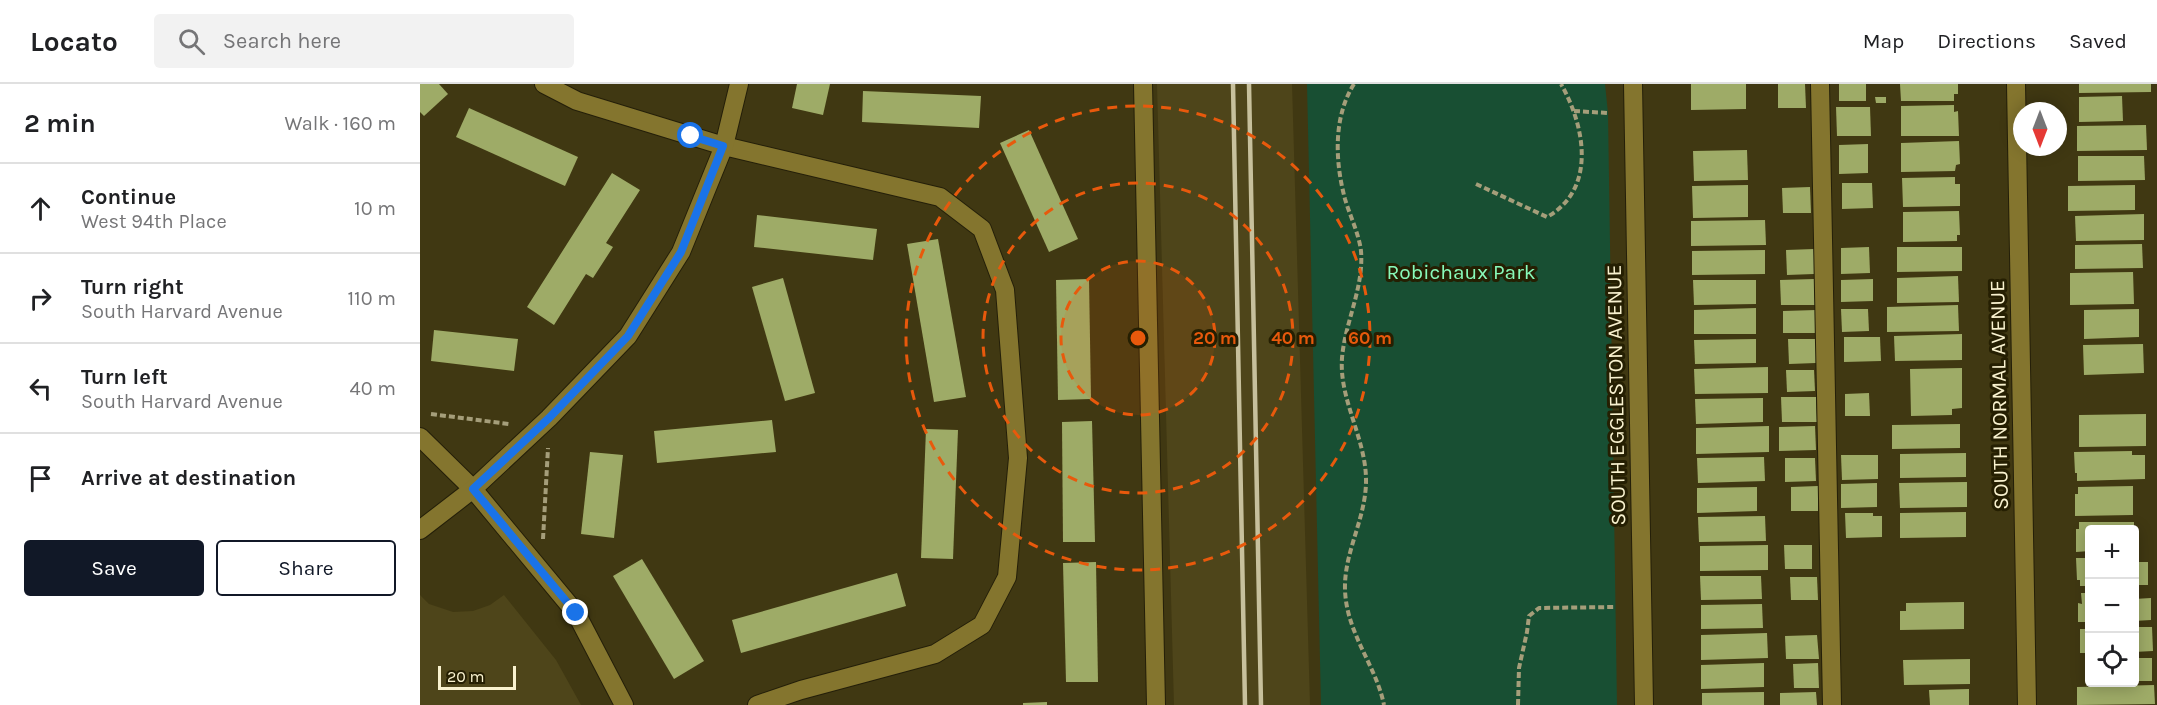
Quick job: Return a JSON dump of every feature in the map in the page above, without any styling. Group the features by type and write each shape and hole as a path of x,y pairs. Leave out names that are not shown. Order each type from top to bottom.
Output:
{"street":[{"path":"544,84 577,101 723,146 940,197 982,230 1005,290 1018,458 1007,578 982,625 935,654 801,690 757,705"},
{"path":"420,530 473,489 549,418 628,336 681,252 723,146 739,84"},
{"path":"1143,84 1156,705"},
{"name":"SOUTH EGGLESTON AVENUE","path":"1633,84 1644,705"},
{"path":"1820,84 1832,705"},
{"name":"SOUTH NORMAL AVENUE","path":"2016,84 2027,705"},
{"path":"420,437 473,489 576,613 624,705"}],"path":[{"path":"1354,84 1342,112 1339,156 1341,180 1360,250 1360,273 1359,287 1345,333 1342,361 1346,394 1364,457 1366,480 1364,507 1352,546 1345,590 1353,632 1382,693 1384,705"},
{"path":"1476,184 1547,217 1558,210 1577,186 1582,165 1580,128 1561,84"},
{"path":"1574,111 1608,113"},
{"path":"431,414 509,424"},
{"path":"543,543 548,448"},
{"path":"1518,705 1519,668 1529,616 1539,608 1616,607"}],"shaded area":[{"path":"1157,84 1292,84 1310,705 1174,705"},
{"path":"420,595 429,604 453,612 473,611 490,605 504,595 556,660 581,705 420,705"}],"green space":[{"name":"Robichaux Park","path":"1307,84 1605,84 1608,113 1617,705 1321,705"}],"building":[{"path":"420,84 439,84 448,94 424,116 420,112"},
{"path":"797,84 830,84 823,115 792,108"},
{"path":"1691,84 1746,84 1746,109 1691,110"},
{"path":"1778,84 1805,84 1806,108 1778,108"},
{"path":"1839,84 1866,84 1866,101 1839,101"},
{"path":"1900,84 1958,84 1958,94 1954,94 1954,101 1901,101"},
{"path":"2079,84 2151,84 2151,92 2079,93"},
{"path":"863,91 981,96 979,128 862,122"},
{"path":"2122,96 2123,121 2079,122 2079,97"},
{"path":"1875,97 1886,97 1886,103 1876,103"},
{"path":"1954,105 1954,112 1958,111 1959,136 1901,136 1901,106"},
{"path":"1836,107 1870,107 1871,136 1837,136"},
{"path":"469,108 578,157 565,186 456,137"},
{"path":"2146,125 2147,150 2077,151 2077,126"},
{"path":"1029,130 1078,239 1049,252 1000,143"},
{"path":"1959,141 1960,164 1956,165 1955,171 1901,172 1901,143"},
{"path":"1868,144 1868,173 1839,174 1839,145"},
{"path":"1747,150 1748,180 1694,181 1693,151"},
{"path":"2078,156 2144,156 2145,180 2078,181"},
{"path":"612,173 640,190 606,243 613,247 593,278 586,274 554,325 527,307"},
{"path":"1955,177 1955,184 1960,184 1960,206 1903,207 1902,178"},
{"path":"1842,183 1872,183 1873,208 1842,209"},
{"path":"1748,185 1748,217 1693,218 1692,186"},
{"path":"2135,185 2135,210 2068,211 2068,186"},
{"path":"1810,187 1811,213 1783,213 1782,188"},
{"path":"1959,211 1960,235 1957,235 1957,241 1903,242 1903,212"},
{"path":"2144,214 2144,240 2076,241 2075,216"},
{"path":"757,215 877,229 873,260 754,247"},
{"path":"1765,220 1766,245 1691,246 1691,221"},
{"path":"938,239 966,397 934,402 907,244"},
{"path":"2142,244 2143,268 2075,269 2075,245"},
{"path":"1869,247 1870,273 1841,274 1841,248"},
{"path":"1897,247 1962,247 1962,271 1897,272"},
{"path":"1814,249 1814,274 1787,275 1786,250"},
{"path":"1765,250 1765,274 1692,275 1692,251"},
{"path":"2133,272 2134,304 2070,305 2070,273"},
{"path":"1958,276 1959,302 1897,303 1897,278"},
{"path":"783,278 815,393 785,401 752,287"},
{"path":"1089,279 1091,399 1058,400 1056,280"},
{"path":"1814,279 1815,305 1781,305 1780,280"},
{"path":"1873,279 1873,301 1841,302 1841,280"},
{"path":"1693,280 1756,280 1756,304 1694,305"},
{"path":"1958,305 1959,331 1887,332 1887,307"},
{"path":"1756,308 1756,334 1694,334 1694,310"},
{"path":"1841,309 1868,309 1869,331 1842,332"},
{"path":"2139,309 2139,337 2084,339 2084,310"},
{"path":"1816,310 1817,333 1783,333 1783,311"},
{"path":"434,330 518,339 514,371 431,361"},
{"path":"1962,334 1962,360 1895,361 1894,336"},
{"path":"1844,337 1880,337 1881,361 1844,362"},
{"path":"1756,339 1756,363 1695,364 1694,340"},
{"path":"1788,339 1816,339 1816,363 1789,364"},
{"path":"2143,344 2144,373 2084,375 2083,345"},
{"path":"1768,367 1768,393 1695,394 1694,369"},
{"path":"1962,368 1962,408 1952,409 1952,415 1911,416 1910,369"},
{"path":"1786,370 1814,370 1815,391 1787,392"},
{"path":"1869,393 1870,416 1845,416 1845,394"},
{"path":"1781,397 1816,397 1817,422 1782,422"},
{"path":"1763,398 1763,422 1696,424 1695,399"},
{"path":"2146,414 2146,446 2079,447 2079,415"},
{"path":"772,420 776,452 657,463 654,431"},
{"path":"1092,421 1095,542 1063,542 1062,422"},
{"path":"1960,424 1960,448 1892,449 1892,425"},
{"path":"1769,426 1769,452 1696,454 1696,428"},
{"path":"1815,426 1816,450 1779,451 1779,427"},
{"path":"926,429 958,430 953,559 921,558"},
{"path":"2132,451 2132,455 2145,455 2145,479 2077,481 2074,452"},
{"path":"590,452 623,455 614,538 581,534"},
{"path":"1966,453 1966,477 1900,478 1900,454"},
{"path":"1841,455 1878,455 1878,479 1842,480"},
{"path":"1764,457 1765,481 1698,483 1697,458"},
{"path":"1785,458 1815,458 1816,481 1785,482"},
{"path":"1967,482 1967,507 1900,508 1899,483"},
{"path":"1877,483 1877,507 1841,508 1841,484"},
{"path":"1818,486 1818,511 1791,511 1791,487"},
{"path":"2133,486 2133,515 2075,516 2075,494 2078,494 2078,487"},
{"path":"1757,487 1757,511 1697,513 1697,488"},
{"path":"1966,512 1966,537 1900,538 1900,513"},
{"path":"1845,513 1873,513 1873,516 1882,516 1882,537 1846,538"},
{"path":"1765,516 1766,541 1699,542 1698,517"},
{"path":"2079,522 2134,522 2134,525 2085,525 2085,551 2076,552 2076,529 2079,529"},
{"path":"1768,545 1768,570 1700,571 1700,546"},
{"path":"1784,545 1812,545 1812,569 1785,569"},
{"path":"2076,558 2085,558 2085,586 2080,586 2080,580 2077,580"},
{"path":"642,559 704,661 674,679 613,576"},
{"path":"1096,562 1098,682 1066,682 1063,563"},
{"path":"2139,562 2148,562 2148,585 2139,585"},
{"path":"897,573 906,606 741,653 732,620"},
{"path":"1700,576 1761,576 1762,599 1701,600"},
{"path":"1790,577 1817,577 1818,600 1791,600"},
{"path":"2081,593 2085,593 2085,622 2078,622 2078,603 2082,604"},
{"path":"2151,598 2151,620 2139,621 2139,599"},
{"path":"1964,602 1964,629 1900,630 1900,611 1906,611 1906,603"},
{"path":"1762,604 1763,628 1701,629 1701,605"},
{"path":"2139,627 2152,627 2153,651 2139,652"},
{"path":"2080,629 2085,629 2085,653 2080,653"},
{"path":"1767,633 1768,658 1701,660 1701,635"},
{"path":"1817,635 1819,659 1786,659 1785,636"},
{"path":"2139,658 2152,658 2152,681 2139,681"},
{"path":"1970,659 1970,684 1904,685 1903,660"},
{"path":"1764,663 1764,687 1701,689 1701,665"},
{"path":"1818,663 1819,688 1794,688 1793,664"},
{"path":"2154,685 2155,704 2077,705 2077,687"},
{"path":"1969,689 1969,705 1930,705 1929,690"},
{"path":"1764,692 1764,705 1702,705 1702,693"},
{"path":"1816,692 1817,705 1780,705 1780,693"},
{"path":"1047,702 1047,705 1023,705 1023,703"}],"railway":[{"path":"1233,84 1245,705"},
{"path":"1249,84 1261,705"}],"route":[{"path":"576,613 473,489 549,418 628,336 681,252 723,146 691,136"}]}
